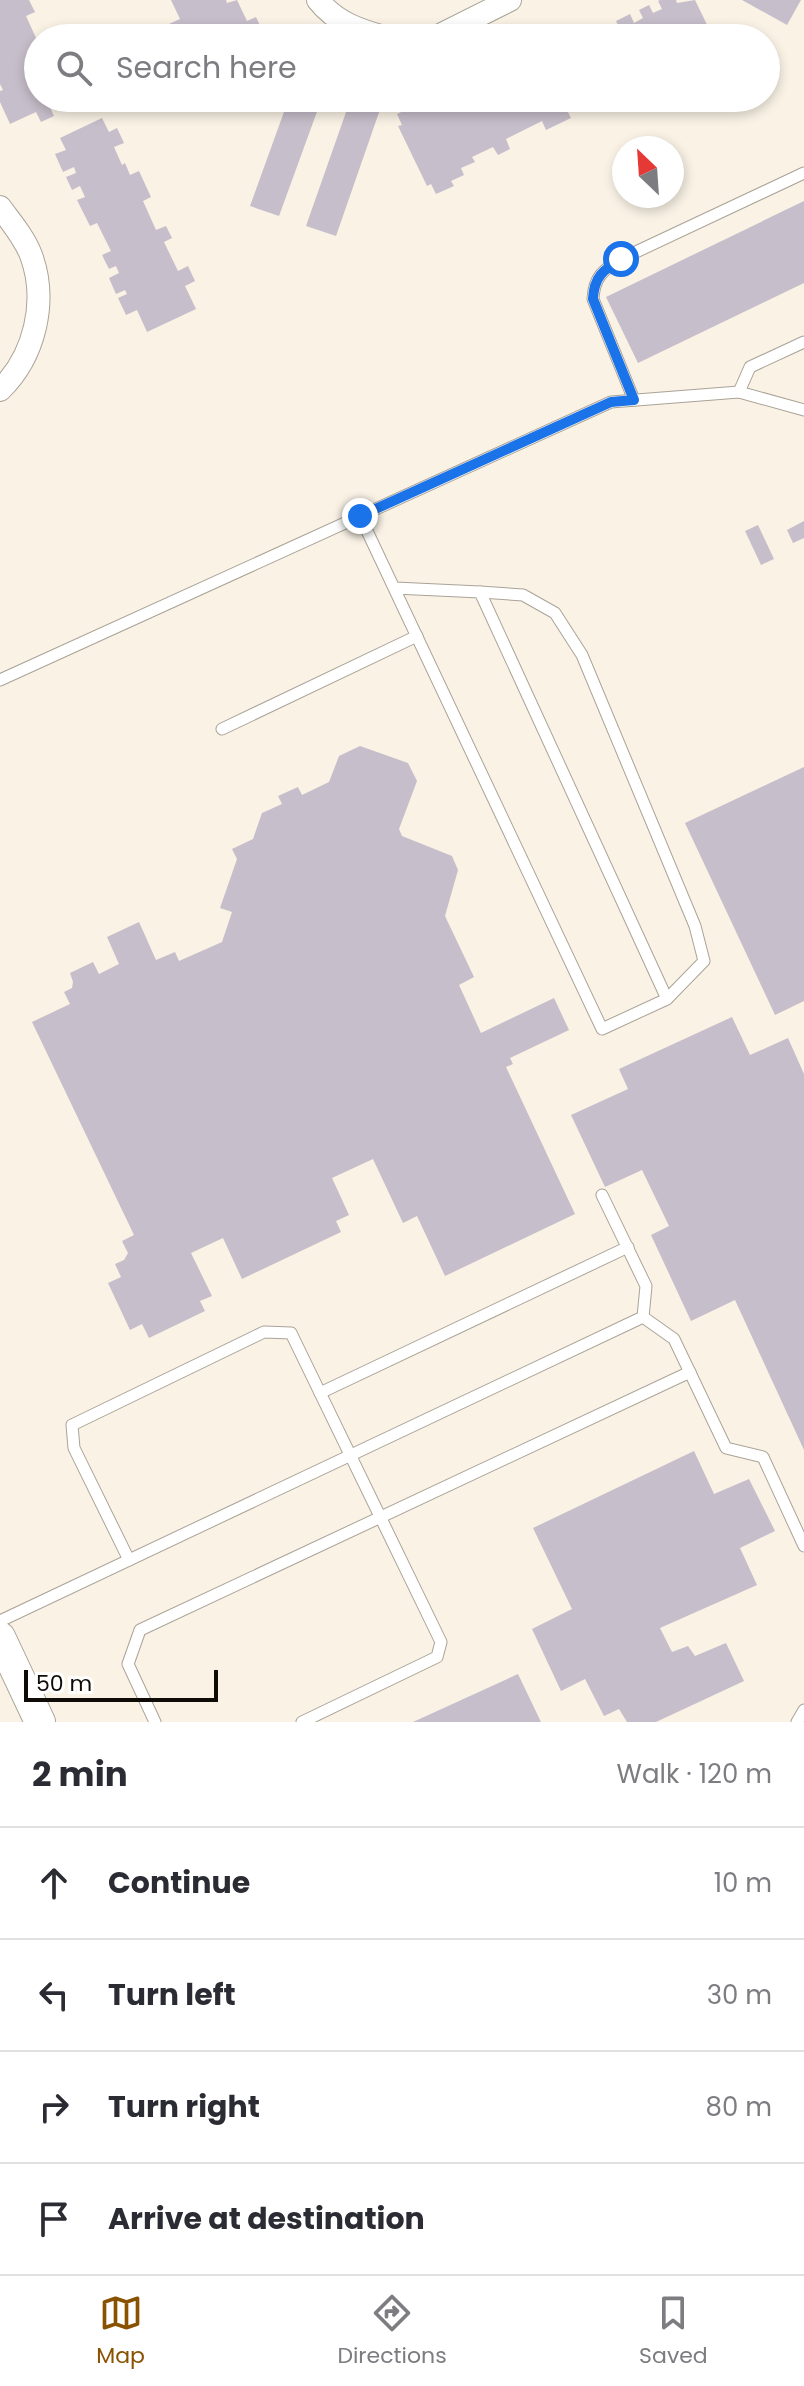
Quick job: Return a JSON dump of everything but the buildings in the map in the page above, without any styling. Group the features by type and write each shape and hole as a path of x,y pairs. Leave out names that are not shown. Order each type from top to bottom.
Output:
{"street":[{"path":"318,0 328,13 347,24"},
{"path":"462,24 510,0"},
{"path":"0,207 31,254 37,294 37,317 30,345 15,375 0,390"},
{"path":"0,1637 40,1722"}],"lane":[{"path":"634,400 593,299 594,285 602,270 804,173"},
{"path":"739,392 750,367 804,342"},
{"path":"0,680 611,402 739,392 804,410"},
{"path":"360,516 602,1029 667,999 704,961 695,926 582,655 555,613 523,595 395,588"},
{"path":"480,592 667,999"},
{"path":"222,729 417,636"},
{"path":"602,1195 646,1286 643,1317"},
{"path":"320,1393 628,1247"},
{"path":"643,1317 674,1339 726,1448 763,1457 804,1546"},
{"path":"0,1621 643,1317"},
{"path":"129,1560 74,1448 72,1425 264,1332 291,1333 441,1642 437,1657 302,1722"},
{"path":"155,1722 128,1664 140,1630 690,1372"},
{"path":"797,1722 804,1710"}],"route":[{"path":"360,516 611,402 634,400 593,299 594,285 602,270 621,259"}]}
